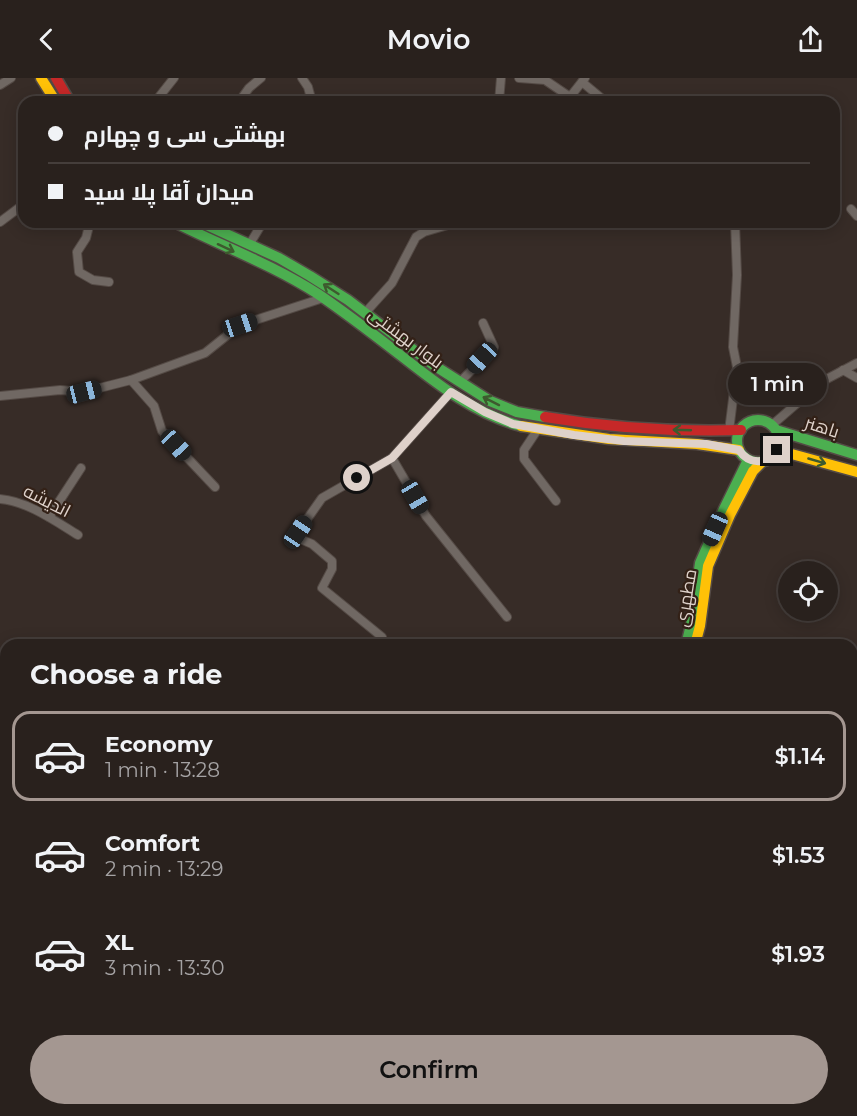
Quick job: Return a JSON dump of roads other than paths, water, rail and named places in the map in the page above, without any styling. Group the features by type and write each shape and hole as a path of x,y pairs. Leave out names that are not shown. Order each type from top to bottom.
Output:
{"main road":[{"path":"41,78 52,96"},
{"path":"56,78 66,96"},
{"name":"بلوار بهشتی","path":"186,228 304,286 451,392 485,412 513,424 624,441 706,444 739,450"},
{"name":"بلوار بهشتی","path":"213,228 279,258 310,276 365,313 432,364 490,401 517,412 625,428 741,430"},
{"path":"759,420 774,428 779,437 779,443 774,456 762,462 755,462 743,456 737,443 741,430 746,425 759,420"},
{"name":"باهنر","path":"774,428 857,455"},
{"name":"باهنر","path":"777,450 857,472"},
{"name":"مطهری","path":"688,639 700,563 748,460"},
{"name":"مطهری","path":"697,639 708,566 730,515 753,471 762,462"}],"street":[{"path":"0,85 11,78"},
{"path":"160,96 174,78"},
{"path":"243,96 261,78"},
{"path":"302,78 310,96"},
{"path":"500,96 501,78"},
{"path":"519,78 545,81 568,96"},
{"path":"571,96 583,80 600,96"},
{"path":"0,222 18,208"},
{"path":"851,209 857,216"},
{"path":"88,228 86,238 76,252 79,272 93,280 109,282"},
{"path":"249,245 259,228"},
{"path":"365,313 392,283 416,237 438,228"},
{"path":"729,431 737,367 733,347 737,275 735,228"},
{"path":"0,396 60,390 84,392 131,380 205,353 240,325 323,298"},
{"path":"460,382 494,347 483,323"},
{"path":"774,428 823,381 857,363"},
{"path":"843,370 857,378"},
{"path":"131,380 154,406 162,431 215,487"},
{"path":"381,637 322,588 332,569 332,561 312,544 298,538 298,532 322,498 392,458 451,392"},
{"path":"538,429 524,450 524,459 556,501"},
{"path":"392,458 426,516 507,617"},
{"path":"49,517 81,468"},
{"name":"اندیشه","path":"0,499 13,500 49,517 78,535"}]}
